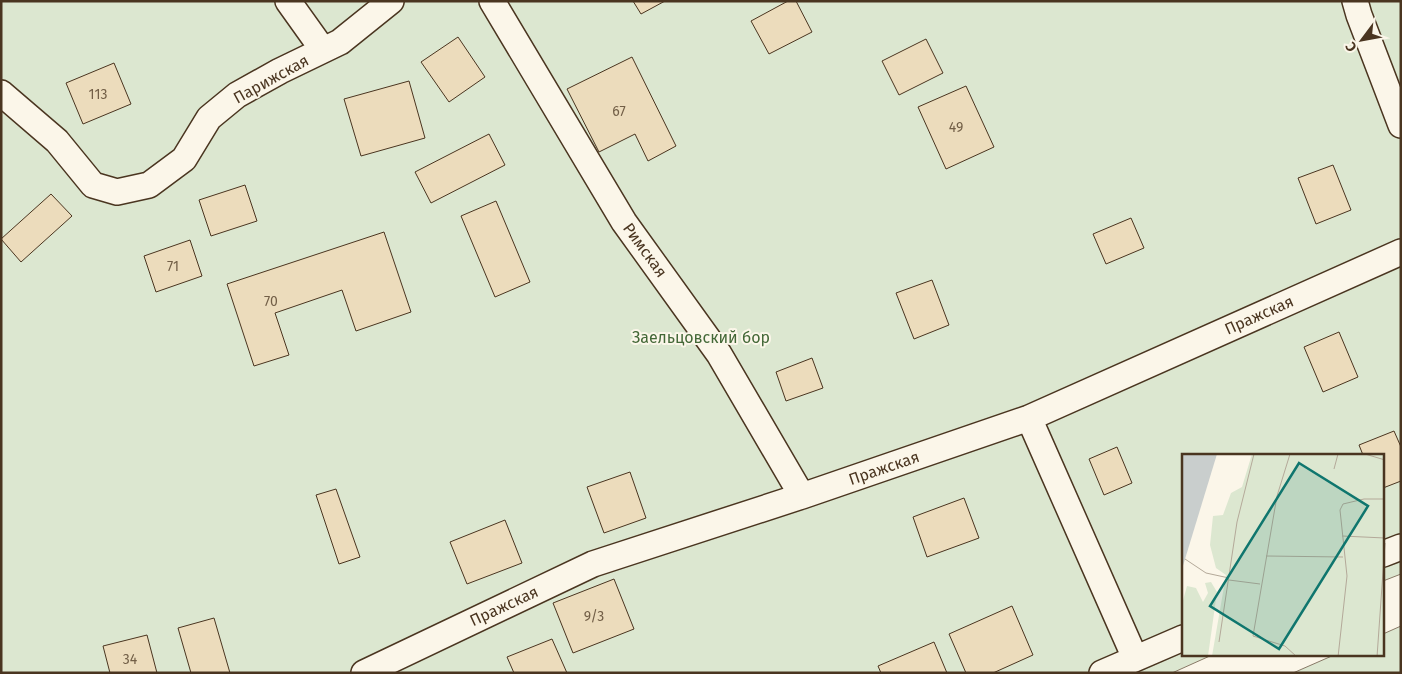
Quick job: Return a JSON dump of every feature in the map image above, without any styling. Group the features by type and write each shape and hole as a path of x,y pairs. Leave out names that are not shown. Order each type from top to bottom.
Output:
{"street":[{"path":"288,1 322,50"},
{"name":"Парижская","path":"1,92 57,141 93,185 117,192 149,185 184,159 209,118 237,95 280,71 340,42 391,1"},
{"name":"Римская","path":"492,1 624,222 719,354 802,496"},
{"path":"1356,1 1359,15 1401,125"},
{"name":"Пражская","path":"364,673 593,564 802,496 1029,418 1401,252"},
{"path":"1029,418 1122,667 1182,638"},
{"path":"1384,554 1401,546"}],"green space":[{"name":"Заельцовский бор","path":"1,1 1401,1 1401,574 1384,581 1384,454 1182,454 1182,656 1210,656 1172,673 1,673"},
{"path":"1401,626 1401,673 1293,673 1332,656 1384,656 1384,634"}],"building":[{"path":"633,1 665,1 641,14"},
{"path":"788,1 796,1 812,32 769,54 751,21"},
{"path":"458,37 485,77 449,102 421,62"},
{"path":"926,39 943,73 899,95 882,61"},
{"path":"632,57 676,146 648,161 635,134 599,152 567,89"},
{"path":"114,63 131,104 83,124 66,83"},
{"path":"409,81 425,138 361,156 344,99"},
{"path":"966,86 994,147 946,169 918,107"},
{"path":"489,134 505,165 431,203 415,172"},
{"path":"1333,165 1351,210 1316,224 1298,178"},
{"path":"245,185 257,221 211,236 199,200"},
{"path":"51,194 72,216 21,262 1,239"},
{"path":"496,201 530,282 495,297 461,216"},
{"path":"1131,218 1144,248 1106,264 1093,234"},
{"path":"384,232 411,312 356,331 342,290 275,313 289,355 254,366 227,284"},
{"path":"190,240 202,276 156,292 144,256"},
{"path":"932,280 949,325 914,339 896,293"},
{"path":"1339,332 1358,377 1323,392 1304,347"},
{"path":"812,358 823,388 786,401 776,372"},
{"path":"1394,431 1401,447 1401,481 1384,488 1384,454 1363,454 1359,445"},
{"path":"1117,447 1132,483 1104,495 1089,459"},
{"path":"630,472 646,518 604,533 587,487"},
{"path":"336,489 360,557 339,564 316,495"},
{"path":"964,498 979,538 927,557 913,517"},
{"path":"505,520 522,563 467,584 450,542"},
{"path":"614,579 634,629 573,653 553,603"},
{"path":"1012,606 1033,655 993,673 966,673 949,634"},
{"path":"214,618 230,673 191,673 178,628"},
{"path":"147,635 157,673 110,673 103,646"},
{"path":"552,639 567,673 514,673 507,657"},
{"path":"934,642 947,673 881,673 878,666"}]}
